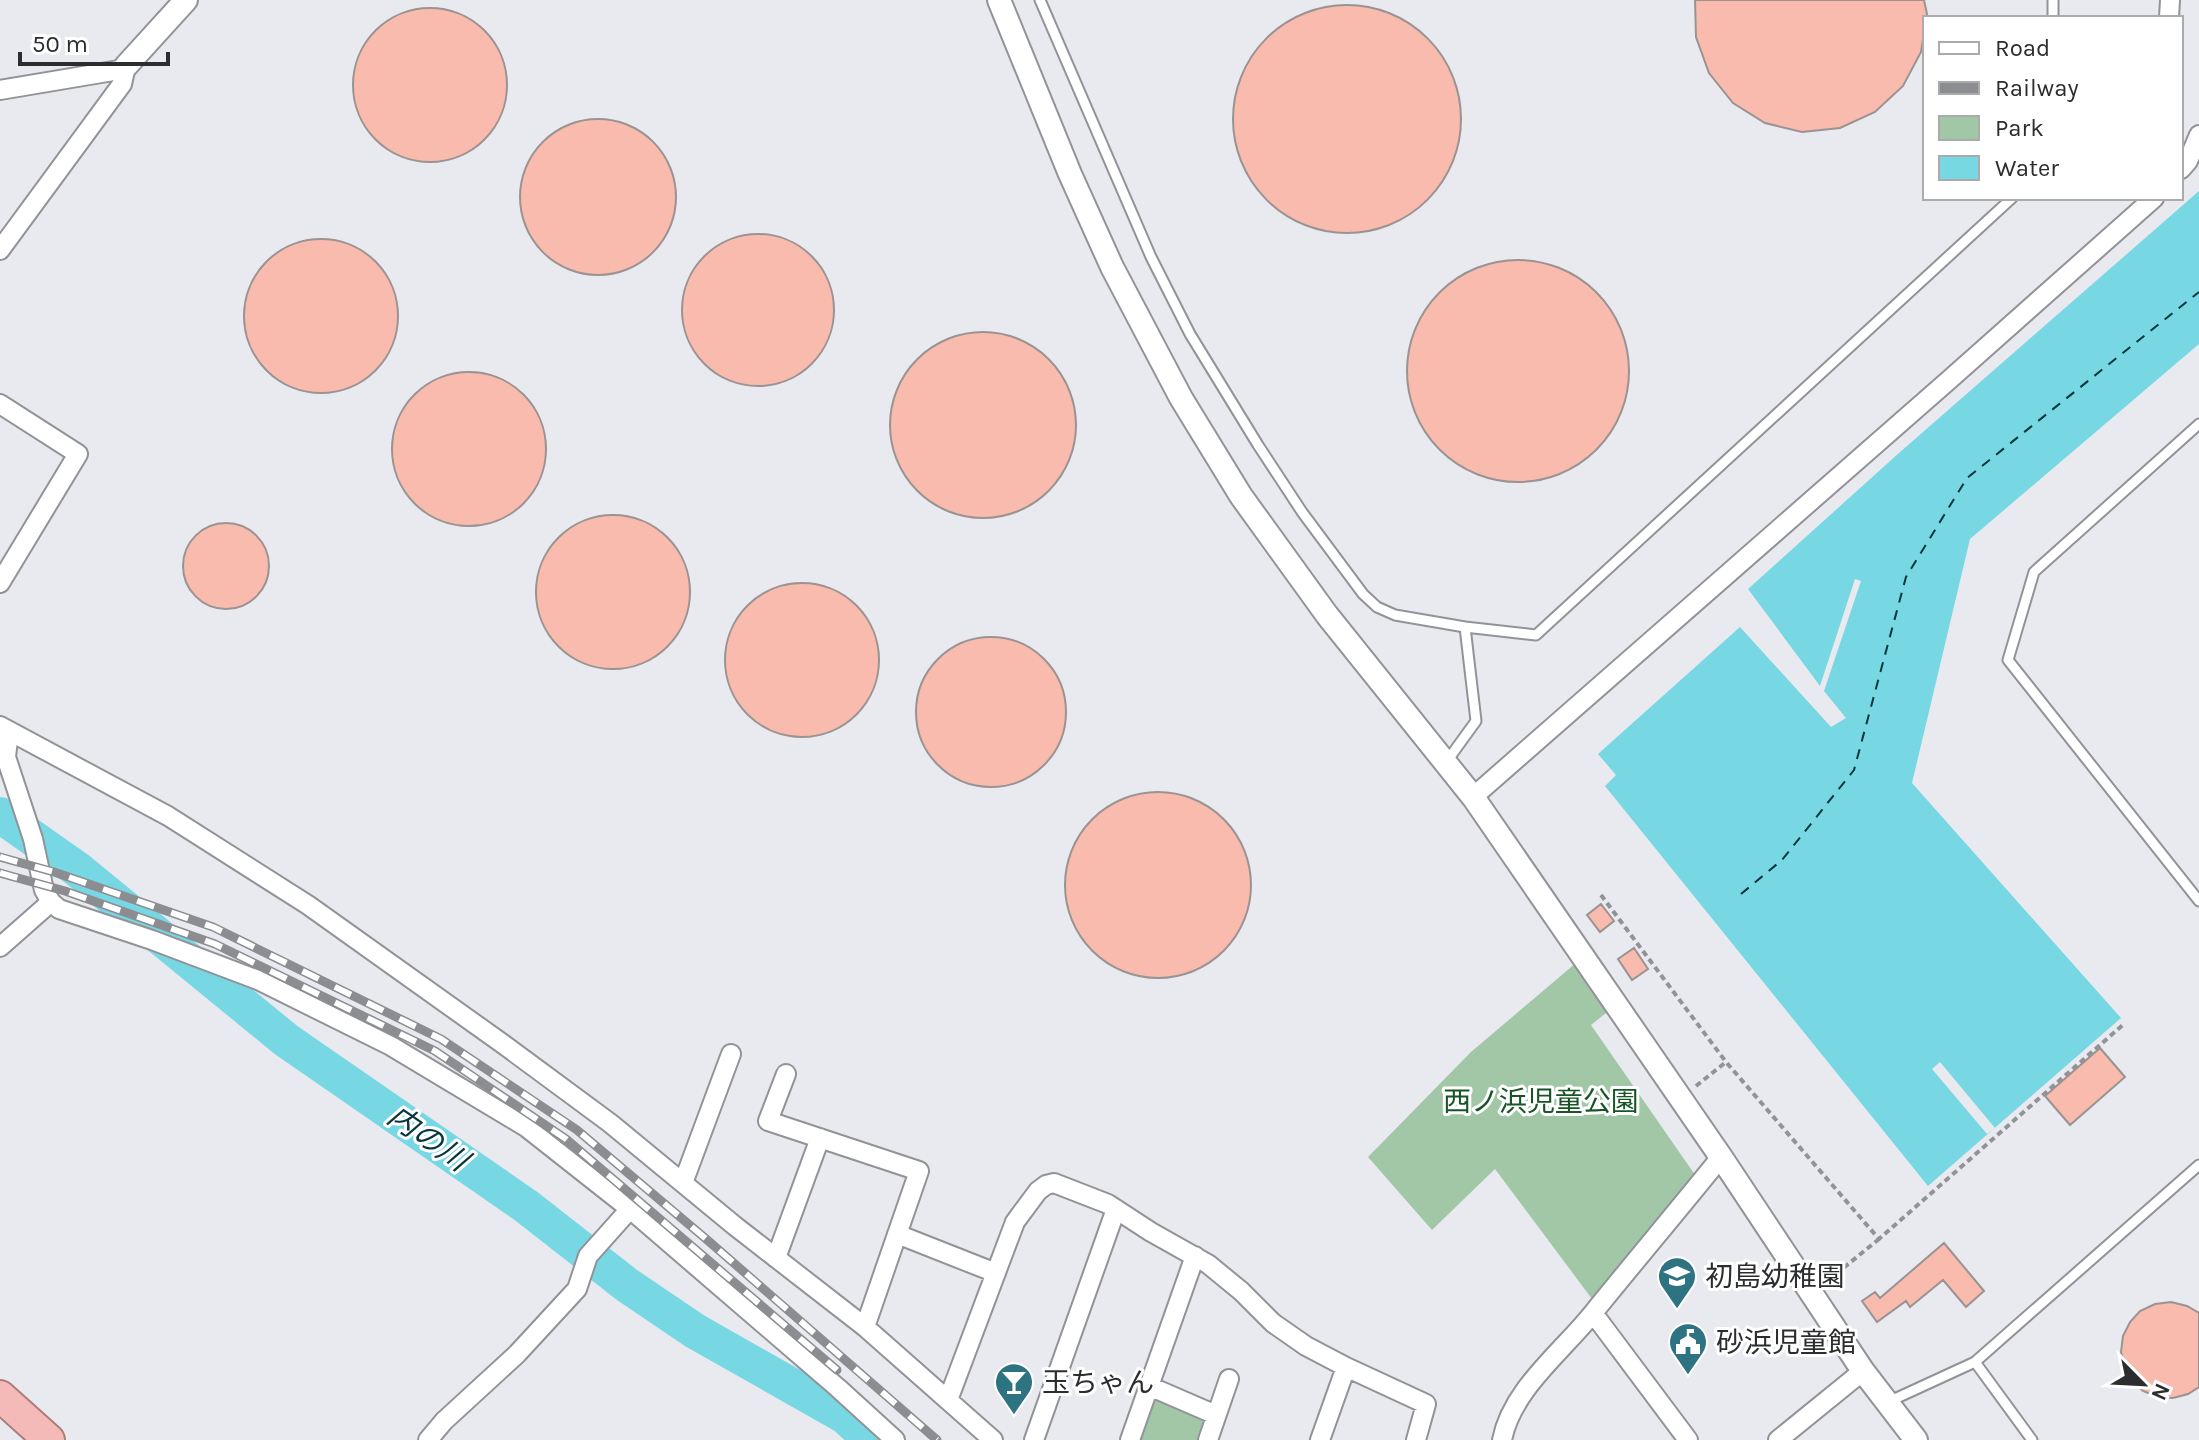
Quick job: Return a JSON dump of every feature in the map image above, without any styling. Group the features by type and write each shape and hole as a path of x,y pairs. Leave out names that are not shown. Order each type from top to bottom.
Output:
{"highway":[{"path":"0,1396 49,1440"}],"street":[{"path":"0,90 119,70 186,0"},
{"path":"999,0 1070,174 1112,267 1181,398 1241,496 1327,615 1473,797 1681,1098 1863,1371 1916,1440"},
{"path":"0,250 122,84 126,66"},
{"path":"2183,167 2199,135"},
{"path":"1473,797 2152,200"},
{"path":"0,404 78,454 0,583"},
{"path":"5,729 6,757 33,839 44,890 59,909 258,980 391,1046 526,1127 630,1209 895,1440"},
{"path":"5,729 168,816 308,905 515,1052 610,1123 865,1327 993,1440"},
{"path":"0,947 51,902"},
{"path":"683,1183 731,1054"},
{"path":"786,1074 768,1121 919,1171 865,1327"},
{"path":"776,1258 820,1138"},
{"path":"1502,1440 1506,1421 1524,1392 1721,1157"},
{"path":"948,1400 1015,1222 1028,1203 1046,1185 1054,1183 1108,1204 1195,1256 1221,1273 1288,1335 1346,1367 1426,1404 1416,1440"},
{"path":"428,1440 444,1421 517,1354 577,1289 588,1256 630,1209"},
{"path":"1034,1440 1116,1209"},
{"path":"897,1234 996,1273"},
{"path":"1130,1440 1195,1256"},
{"path":"1593,1313 1688,1440"},
{"path":"1320,1440 1346,1367"},
{"path":"1778,1440 1863,1371"},
{"path":"1208,1440 1229,1379"},
{"path":"1149,1386 1216,1415"}],"lane":[{"path":"1040,0 1151,257 1183,321 1302,512 1363,594 1377,607 1395,615 1536,635 2010,200"},
{"path":"2199,424 2034,572 2008,660 2199,901"},
{"path":"1447,761 1476,721 1465,627"},
{"path":"1888,1402 1975,1362 2199,1165"},
{"path":"1975,1362 2032,1440"}],"path":[{"path":"1601,895 1726,1062 1879,1239"},
{"path":"1836,1274 2125,1023"},
{"path":"1681,1098 1726,1062"}],"green space":[{"name":"西ノ浜児童公園","path":"1583,957 1616,1005 1591,1025 1700,1182 1598,1307 1495,1169 1432,1230 1368,1157 1471,1052"},
{"path":"1154,1397 1209,1422 1206,1440 1138,1440"}],"water":[{"path":"2199,191 2199,344 1970,539 1912,783 2121,1018 1928,1186 1605,786 1616,775 1598,754 1740,627 1831,727 1846,718 1824,691 1861,581 1855,579 1820,686 1748,589"}],"pier":[{"path":"1940,1062 1995,1128 1987,1134 1932,1069"}],"building":[{"path":"1695,0 1924,0 1927,14 1923,16 1921,52 1903,86 1875,112 1840,128 1802,132 1765,123 1733,103 1709,73 1696,37"},
{"path":"1347,5 1391,13 1428,38 1453,75 1461,119 1453,163 1428,200 1391,225 1347,233 1303,225 1266,200 1241,163 1233,119 1241,75 1266,38 1303,13"},
{"path":"430,8 460,14 485,30 501,55 507,85 501,115 485,140 460,156 430,162 400,156 375,140 359,115 353,85 359,55 375,30 400,14"},
{"path":"598,119 628,125 653,142 670,167 676,197 670,227 653,252 628,269 598,275 568,269 543,252 526,227 520,197 526,167 543,142 568,125"},
{"path":"758,234 787,240 812,256 828,281 834,310 828,339 812,364 787,380 758,386 729,380 704,364 688,339 682,310 688,281 704,256 729,240"},
{"path":"321,239 351,245 376,261 392,286 398,316 392,346 376,371 351,387 321,393 291,387 266,371 250,346 244,316 250,286 266,261 291,245"},
{"path":"1518,260 1560,269 1596,293 1620,329 1629,371 1620,413 1596,449 1560,473 1518,482 1476,473 1440,449 1416,413 1407,371 1416,329 1440,293 1476,269"},
{"path":"983,332 1001,333 1019,339 1049,359 1069,389 1075,407 1075,443 1069,461 1049,491 1019,511 1001,517 983,518 965,517 947,511 917,491 897,461 891,443 890,425 891,407 897,389 917,359 947,339 965,333"},
{"path":"469,372 498,378 523,395 540,420 546,449 540,478 523,503 498,520 469,526 440,520 415,503 398,478 392,449 398,420 415,395 440,378"},
{"path":"613,515 643,521 668,537 684,562 690,592 684,622 668,647 643,663 613,669 583,663 558,647 542,622 536,592 542,562 558,537 583,521"},
{"path":"226,523 250,530 262,542 269,566 262,590 250,602 226,609 202,602 190,590 183,566 190,542 202,530"},
{"path":"802,583 831,589 856,606 873,631 879,660 873,689 856,714 831,731 802,737 773,731 748,714 731,689 725,660 731,631 748,606 773,589"},
{"path":"991,637 1020,642 1044,659 1061,683 1066,712 1061,741 1044,765 1020,782 991,787 962,782 938,765 921,741 916,712 921,683 938,659 962,642"},
{"path":"1158,792 1194,799 1224,819 1244,849 1251,885 1244,921 1224,951 1194,971 1158,978 1122,971 1092,951 1072,921 1065,885 1072,849 1092,819 1122,799"},
{"path":"1601,904 1614,921 1600,932 1587,915"},
{"path":"1634,948 1648,969 1632,980 1618,959"},
{"path":"2100,1048 2125,1077 2070,1125 2045,1096"},
{"path":"1944,1243 1984,1291 1966,1307 1943,1280 1910,1307 1906,1301 1877,1322 1862,1301 1875,1292 1880,1298"},
{"path":"2171,1302 2199,1313 2199,1387 2173,1398 2158,1397 2143,1391 2132,1381 2124,1367 2121,1352 2123,1336 2140,1311 2155,1304"}],"waterway":[{"name":"内の川","path":"0,815 77,869 286,1040 526,1206 627,1285 695,1331 845,1416 871,1440"}],"ferry route":[{"path":"1741,894 1782,860 1854,770 1906,577 1967,478 2199,292"}],"railway":[{"path":"0,857 54,872 213,927 441,1039 577,1130 937,1440"},
{"path":"0,873 65,891 215,944 435,1051 566,1139 837,1370"}],"place":[{"name":"初島幼稚園","path":"1677,1310"},
{"name":"砂浜児童館","path":"1688,1376"},
{"name":"玉ちゃん","path":"1014,1416"}]}
